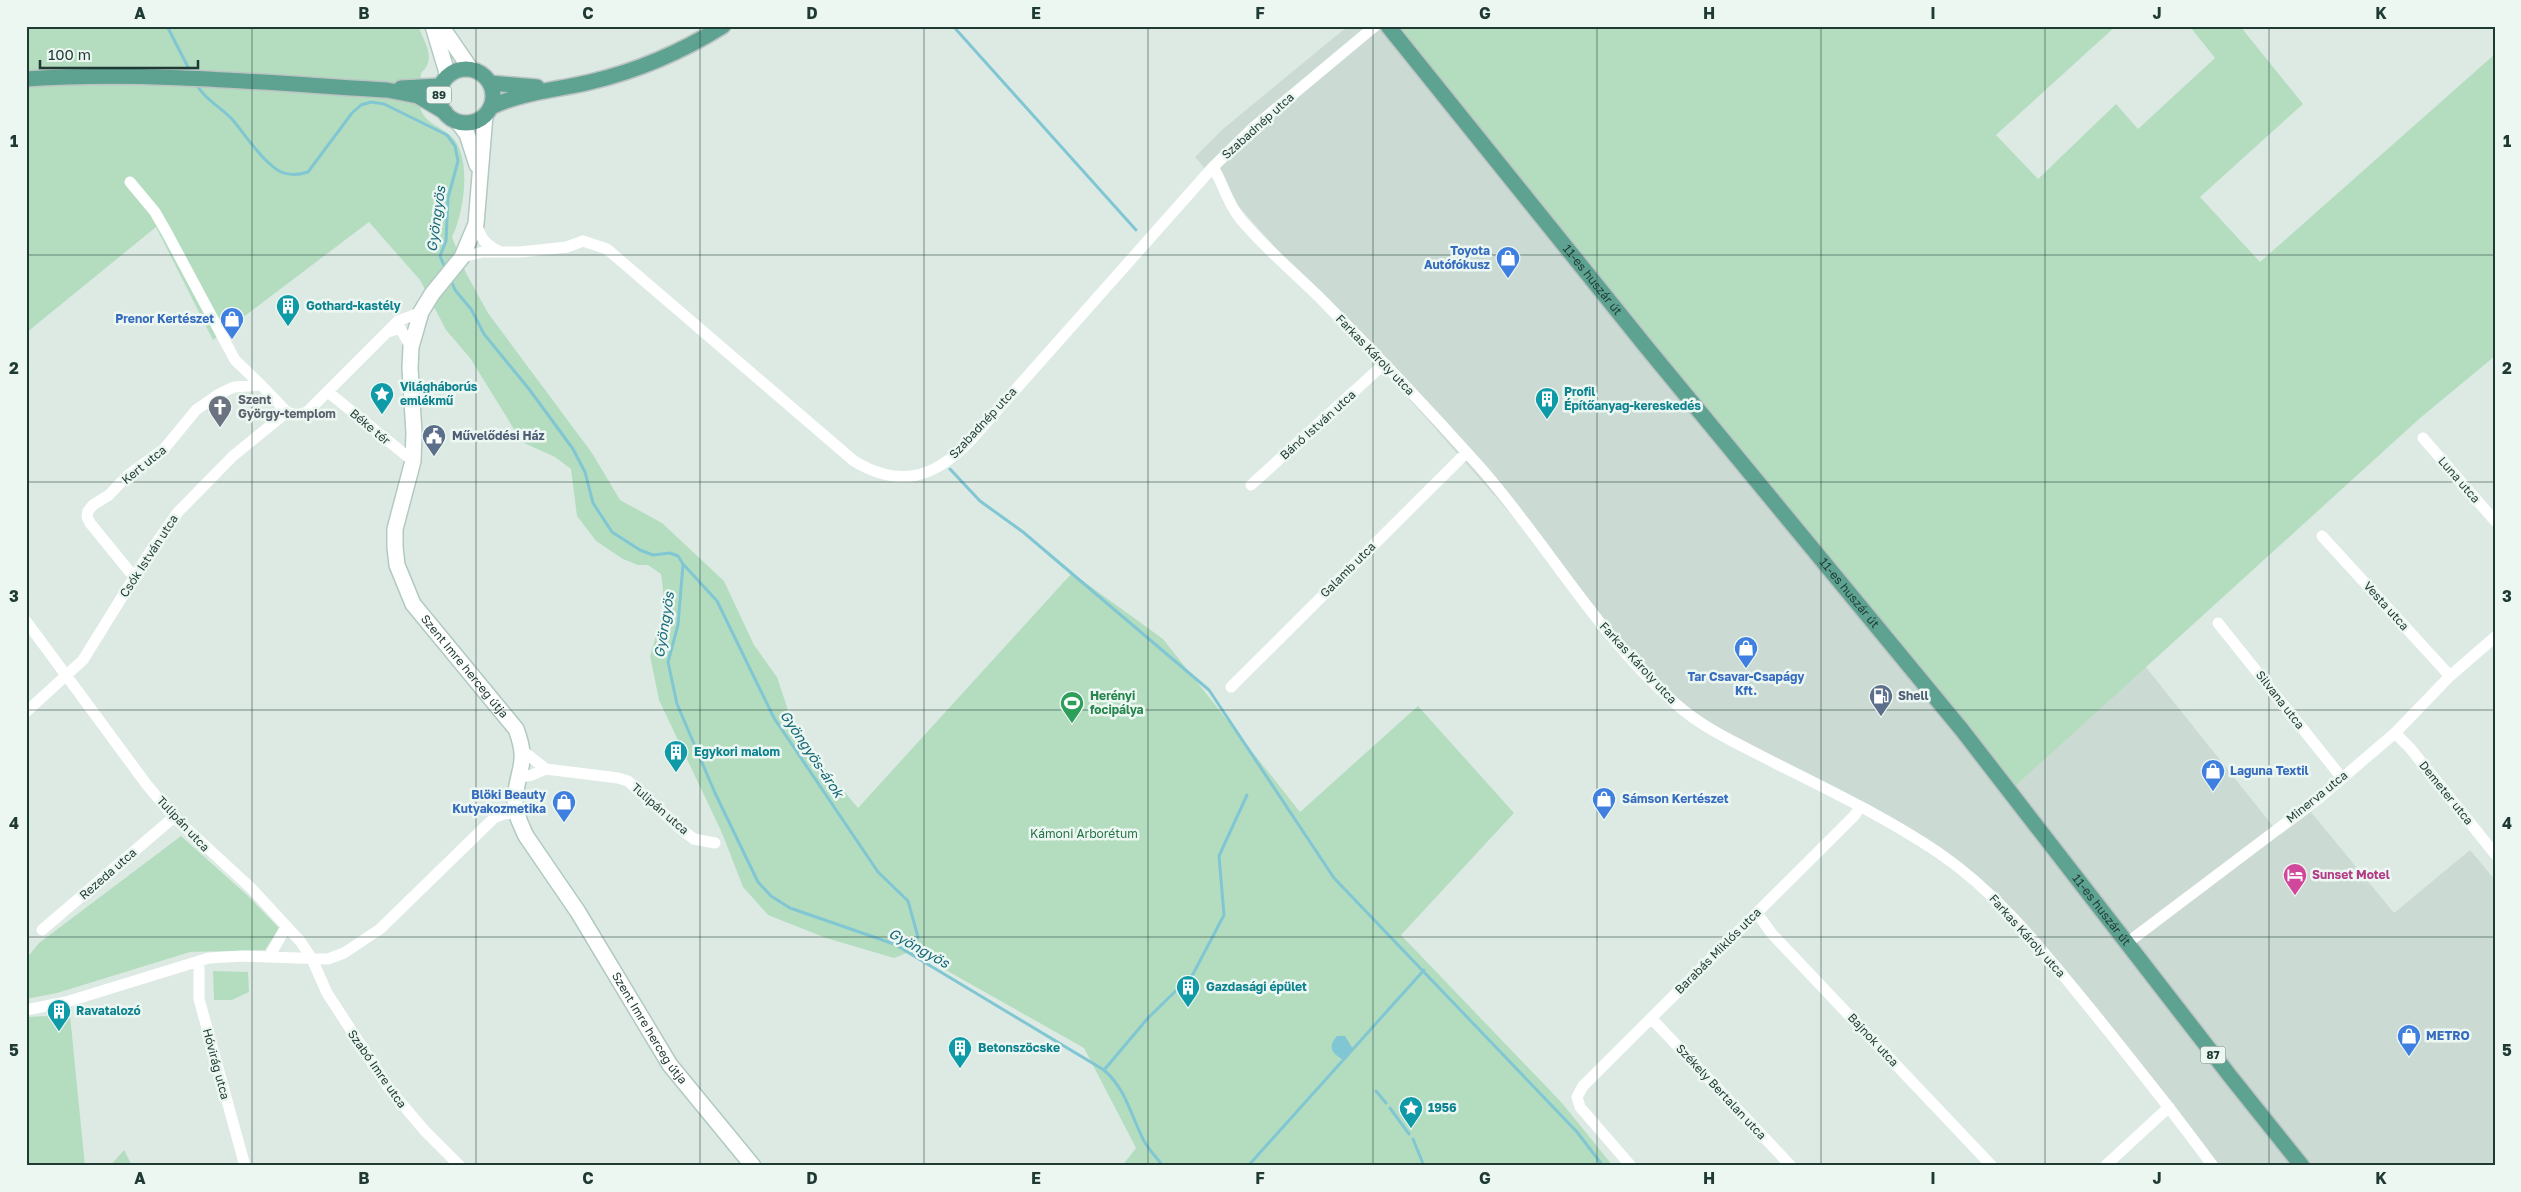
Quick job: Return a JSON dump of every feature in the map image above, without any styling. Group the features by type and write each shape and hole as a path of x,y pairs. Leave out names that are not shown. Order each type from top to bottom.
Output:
{"main road":[{"path":"433,26 444,81"},
{"path":"440,26 470,68 479,72 490,83 494,96 488,111"},
{"path":"480,176 474,150 458,122 473,122 506,100 592,82 632,69 681,50 723,26"},
{"name":"11-es huszár út","path":"1388,26 1648,349 1962,730 2302,1166"},
{"name":"89","path":"387,90 444,81 457,70 470,68"},
{"name":"89","path":"26,80 99,76 238,81 387,90 418,96 458,122"},
{"name":"89","path":"444,81 439,100 444,112"},
{"path":"490,83 559,88"},
{"name":"Szent Imre herceg útja","path":"488,111 476,224 453,269 421,312 411,347 413,461 395,529 397,565 404,587 423,618 511,722 521,741 523,751 515,803 526,836 594,937 654,1041 670,1065 753,1166"}],"street":[{"name":"Szabadnép utca","path":"453,269 483,252 567,247 583,241 607,249 854,461 876,473 904,478 936,470 960,452 1213,167 1254,127 1375,26"},
{"name":"Farkas Károly utca","path":"1213,167 1232,208 1240,219 1384,364 1481,468 1617,643 1678,706 1713,731 1886,819 1941,855 2002,905 2043,951 2169,1107 2213,1166"},
{"path":"130,182 154,212 167,233 235,360 287,412 297,414 307,412 398,321 421,312"},
{"path":"476,224 482,239 488,246 500,252"},
{"path":"386,332 400,328 411,347"},
{"name":"Bánó István utca","path":"1251,485 1384,364"},
{"name":"Kert utca","path":"134,576 90,523 87,517 88,510 109,495 127,476 164,449 196,410 219,394 234,387 261,385"},
{"name":"Béke tér","path":"328,392 413,461"},
{"name":"Csók István utca","path":"26,712 83,660 162,533 206,482 233,456 287,412"},
{"name":"Luna utca","path":"2423,438 2495,521"},
{"name":"Galamb utca","path":"1230,687 1466,452"},
{"name":"Vesta utca","path":"2322,536 2450,676"},
{"name":"Tulipán utca","path":"26,621 68,675 147,785 174,817 251,888 300,940 312,959"},
{"name":"Silvana utca","path":"2218,623 2342,778"},
{"name":"Minerva utca","path":"2127,943 2319,798 2395,733 2450,676 2495,637"},
{"name":"Demeter utca","path":"2395,733 2410,748 2495,854"},
{"path":"523,751 546,769"},
{"name":"Tulipán utca","path":"520,777 532,776 546,769 618,778 628,781 694,839 715,843"},
{"name":"Barabás Miklós utca","path":"1631,1166 1580,1107 1577,1097 1583,1086 1855,815 1860,806"},
{"path":"26,1010 66,1002 209,958 269,957 328,959 363,942 380,929 494,818 504,814 517,813"},
{"name":"Rezeda utca","path":"42,930 174,817"},
{"name":"Bajnok utca","path":"1757,913 1772,934 1992,1166"},
{"path":"269,957 286,927"},
{"name":"Szabó Imre utca","path":"312,959 327,993 390,1090 425,1131 460,1166"},
{"name":"Hóvirág utca","path":"199,961 199,999 244,1166"},
{"name":"Székely Bertalan utca","path":"1651,1018 1790,1166"},
{"path":"2105,1166 2169,1107"}],"shaded area":[{"path":"1348,26 1396,26 1945,697 2012,789 2145,666 2280,835 2311,812 2394,913 2470,850 2495,880 2495,1166 2220,1166 2173,1103 2046,948 1983,882 1698,717 1662,685 1195,157 1223,129"}],"green space":[{"name":"Kámoni Arborétum","path":"26,26 418,26 429,56 426,68 421,73 420,107 425,117 453,138 463,159 463,201 452,237 466,273 488,313 592,453 620,500 662,523 724,581 754,645 777,677 792,722 817,759 858,808 1072,573 1163,639 1300,812 1418,706 1514,813 1401,935 1562,1103 1613,1166 1122,1166 1136,1148 1084,1048 912,951 894,958 826,938 768,915 743,887 722,833 659,700 650,656 665,605 661,574 648,565 638,565 623,559 596,541 577,516 571,469 555,457 522,442 470,358 446,330 420,280 369,222 213,340 156,227 26,333"},
{"path":"1396,26 2116,26 1996,135 2038,179 2116,104 2138,129 2215,58 2191,28 2193,26 2240,26 2303,104 2200,197 2260,262 2495,54 2495,356 2419,419 2012,789 1945,697 1727,441"},
{"path":"181,836 247,895 279,928 265,950 190,952 57,993 26,999 26,959 39,943"},
{"path":"213,971 248,972 249,992 232,1000 214,1000"},
{"path":"70,1015 85,1166 26,1166 26,1017"},
{"path":"124,1150 132,1166 110,1166"}],"water":[{"path":"1337,1036 1345,1036 1353,1049 1344,1060 1332,1050 1332,1044"}],"waterway":[{"name":"Gyöngyös","path":"167,26 191,73"},
{"path":"953,26 1136,230"},
{"name":"Gyöngyös","path":"196,83 207,98 231,118 254,148 274,168 288,174 308,172 352,113 361,105 371,102 384,104 447,135 455,146 458,161 448,198 446,241 440,256 446,270"},
{"name":"Gyöngyös","path":"451,280 455,290 471,309 484,334 529,389 573,449 585,472 593,503 612,532 640,550 653,555 670,553 678,556 683,564 678,625 668,662 677,704 715,793 758,882 771,896 790,908 894,944 1104,1070 1112,1077 1123,1094 1144,1141 1163,1166"},
{"path":"950,469 980,501 1023,532 1209,690 1334,878 1577,1132 1603,1166"},
{"name":"Gyöngyös-árok","path":"683,564 717,601 774,718 878,872 908,901 918,937 912,953"},
{"path":"1104,1070 1148,1018 1193,974 1224,915 1219,856 1247,795"},
{"path":"1248,1166 1424,970"},
{"path":"1376,1091 1386,1103"},
{"path":"1390,1108 1409,1134"},
{"path":"1413,1139 1424,1166"}],"place":[{"name":"Toyota Autófókusz","path":"1508,279"},
{"name":"Gothard-kastély","path":"288,327"},
{"name":"Prenor Kertészet","path":"232,340"},
{"name":"Világháborús emlékmű","path":"382,415"},
{"name":"Profil Építőanyag-kereskedés","path":"1547,420"},
{"name":"Szent György-templom","path":"220,428"},
{"name":"Művelődési Ház","path":"434,457"},
{"name":"Tar Csavar-Csapágy Kft.","path":"1746,669"},
{"name":"Shell","path":"1881,717"},
{"name":"Herényi focipálya","path":"1072,724"},
{"name":"Egykori malom","path":"676,773"},
{"name":"Laguna Textil","path":"2213,792"},
{"name":"Sámson Kertészet","path":"1604,820"},
{"name":"Blöki Beauty Kutyakozmetika","path":"564,823"},
{"name":"Sunset Motel","path":"2295,896"},
{"name":"Gazdasági épület","path":"1188,1008"},
{"name":"Ravatalozó","path":"59,1032"},
{"name":"METRO","path":"2409,1057"},
{"name":"Betonszöcske","path":"960,1069"},
{"name":"1956","path":"1411,1129"}]}
